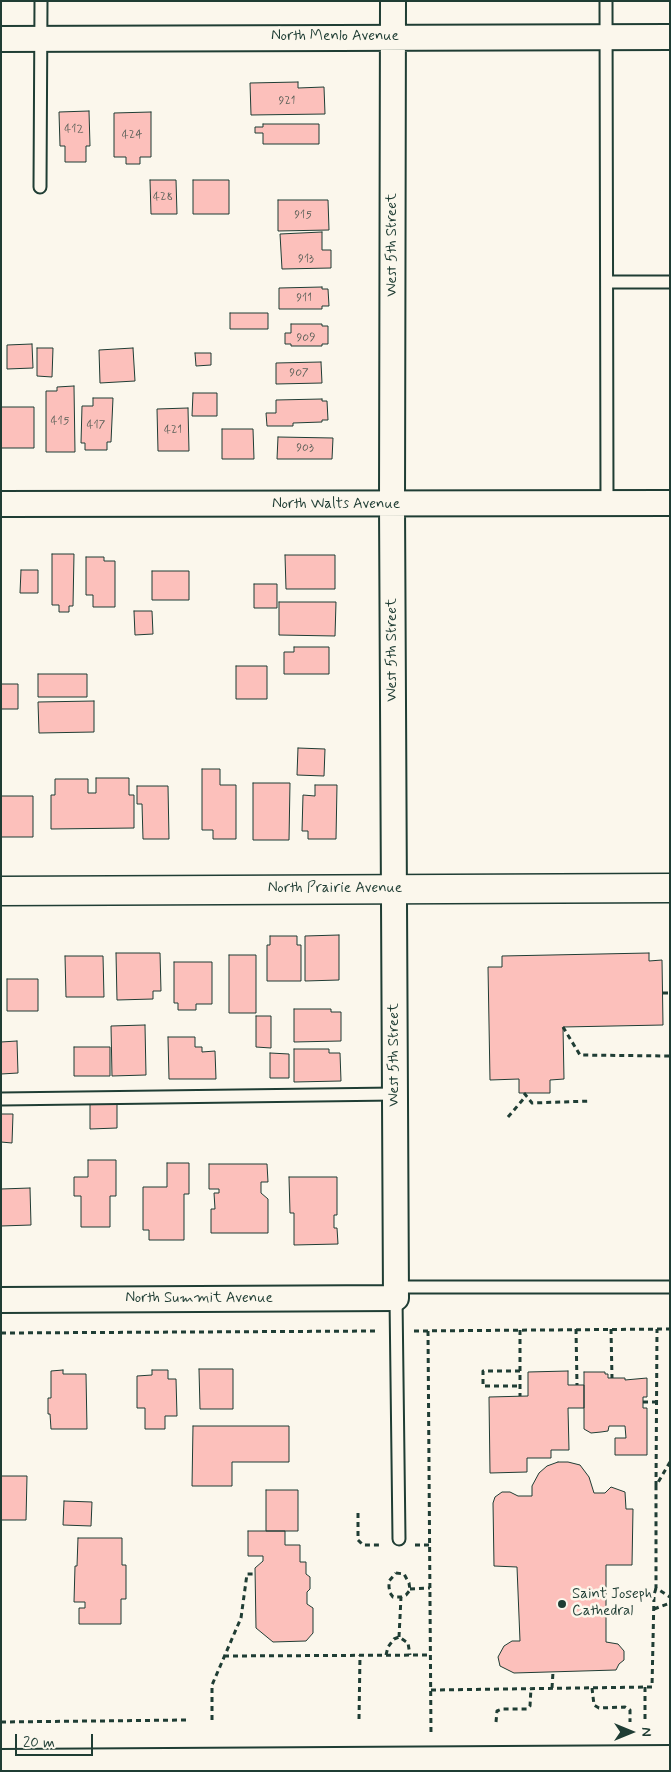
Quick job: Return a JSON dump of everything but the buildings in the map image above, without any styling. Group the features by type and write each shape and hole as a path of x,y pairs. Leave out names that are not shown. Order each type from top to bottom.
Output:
{"street":[{"name":"West 5th Street","path":"393,1 392,505 396,1292"},
{"name":"North Menlo Avenue","path":"1,39 670,37"},
{"name":"North Walts Avenue","path":"1,504 392,505 670,503"},
{"name":"North Prairie Avenue","path":"1,891 670,888"},
{"name":"North Summit Avenue","path":"1,1300 396,1292"},
{"path":"1,1762 399,1765 431,1759 670,1758"}],"lane":[{"path":"40,187 41,1"},
{"path":"606,1 607,504"},
{"path":"608,282 670,282"},
{"path":"1,1099 395,1094"},
{"path":"399,1539 396,1292 670,1287"}],"path":[{"path":"663,992 670,992"},
{"path":"563,1027 580,1055 670,1056"},
{"path":"508,1117 525,1095 532,1102 591,1101"},
{"path":"576,1329 577,1385"},
{"path":"611,1329 612,1378"},
{"path":"431,1690 652,1687 656,1588 657,1329"},
{"path":"1,1333 670,1329"},
{"path":"520,1330 520,1396"},
{"path":"428,1331 431,1759"},
{"path":"520,1371 483,1371 483,1386 520,1386"},
{"path":"643,1402 657,1402"},
{"path":"656,1486 670,1462"},
{"path":"396,1573 404,1574 407,1577 410,1589 406,1595 401,1597 393,1597 388,1587 388,1581 396,1573"},
{"path":"212,1720 212,1685 241,1618 247,1574 255,1574"},
{"path":"410,1589 430,1588"},
{"path":"656,1588 670,1597"},
{"path":"399,1637 401,1597"},
{"path":"654,1609 670,1603"},
{"path":"399,1637 408,1644 410,1655"},
{"path":"386,1655 388,1647 394,1639 399,1637"},
{"path":"359,1719 360,1655"},
{"path":"224,1656 431,1655"},
{"path":"552,1688 553,1672"},
{"path":"646,1687 646,1722"},
{"path":"496,1722 497,1711 502,1709 527,1709 530,1706 531,1688"},
{"path":"592,1688 594,1705 600,1708 625,1706 630,1710 630,1722"},
{"path":"1,1722 186,1720"}],"place":[{"name":"Saint Joseph Cathedral","path":"562,1604"}]}
